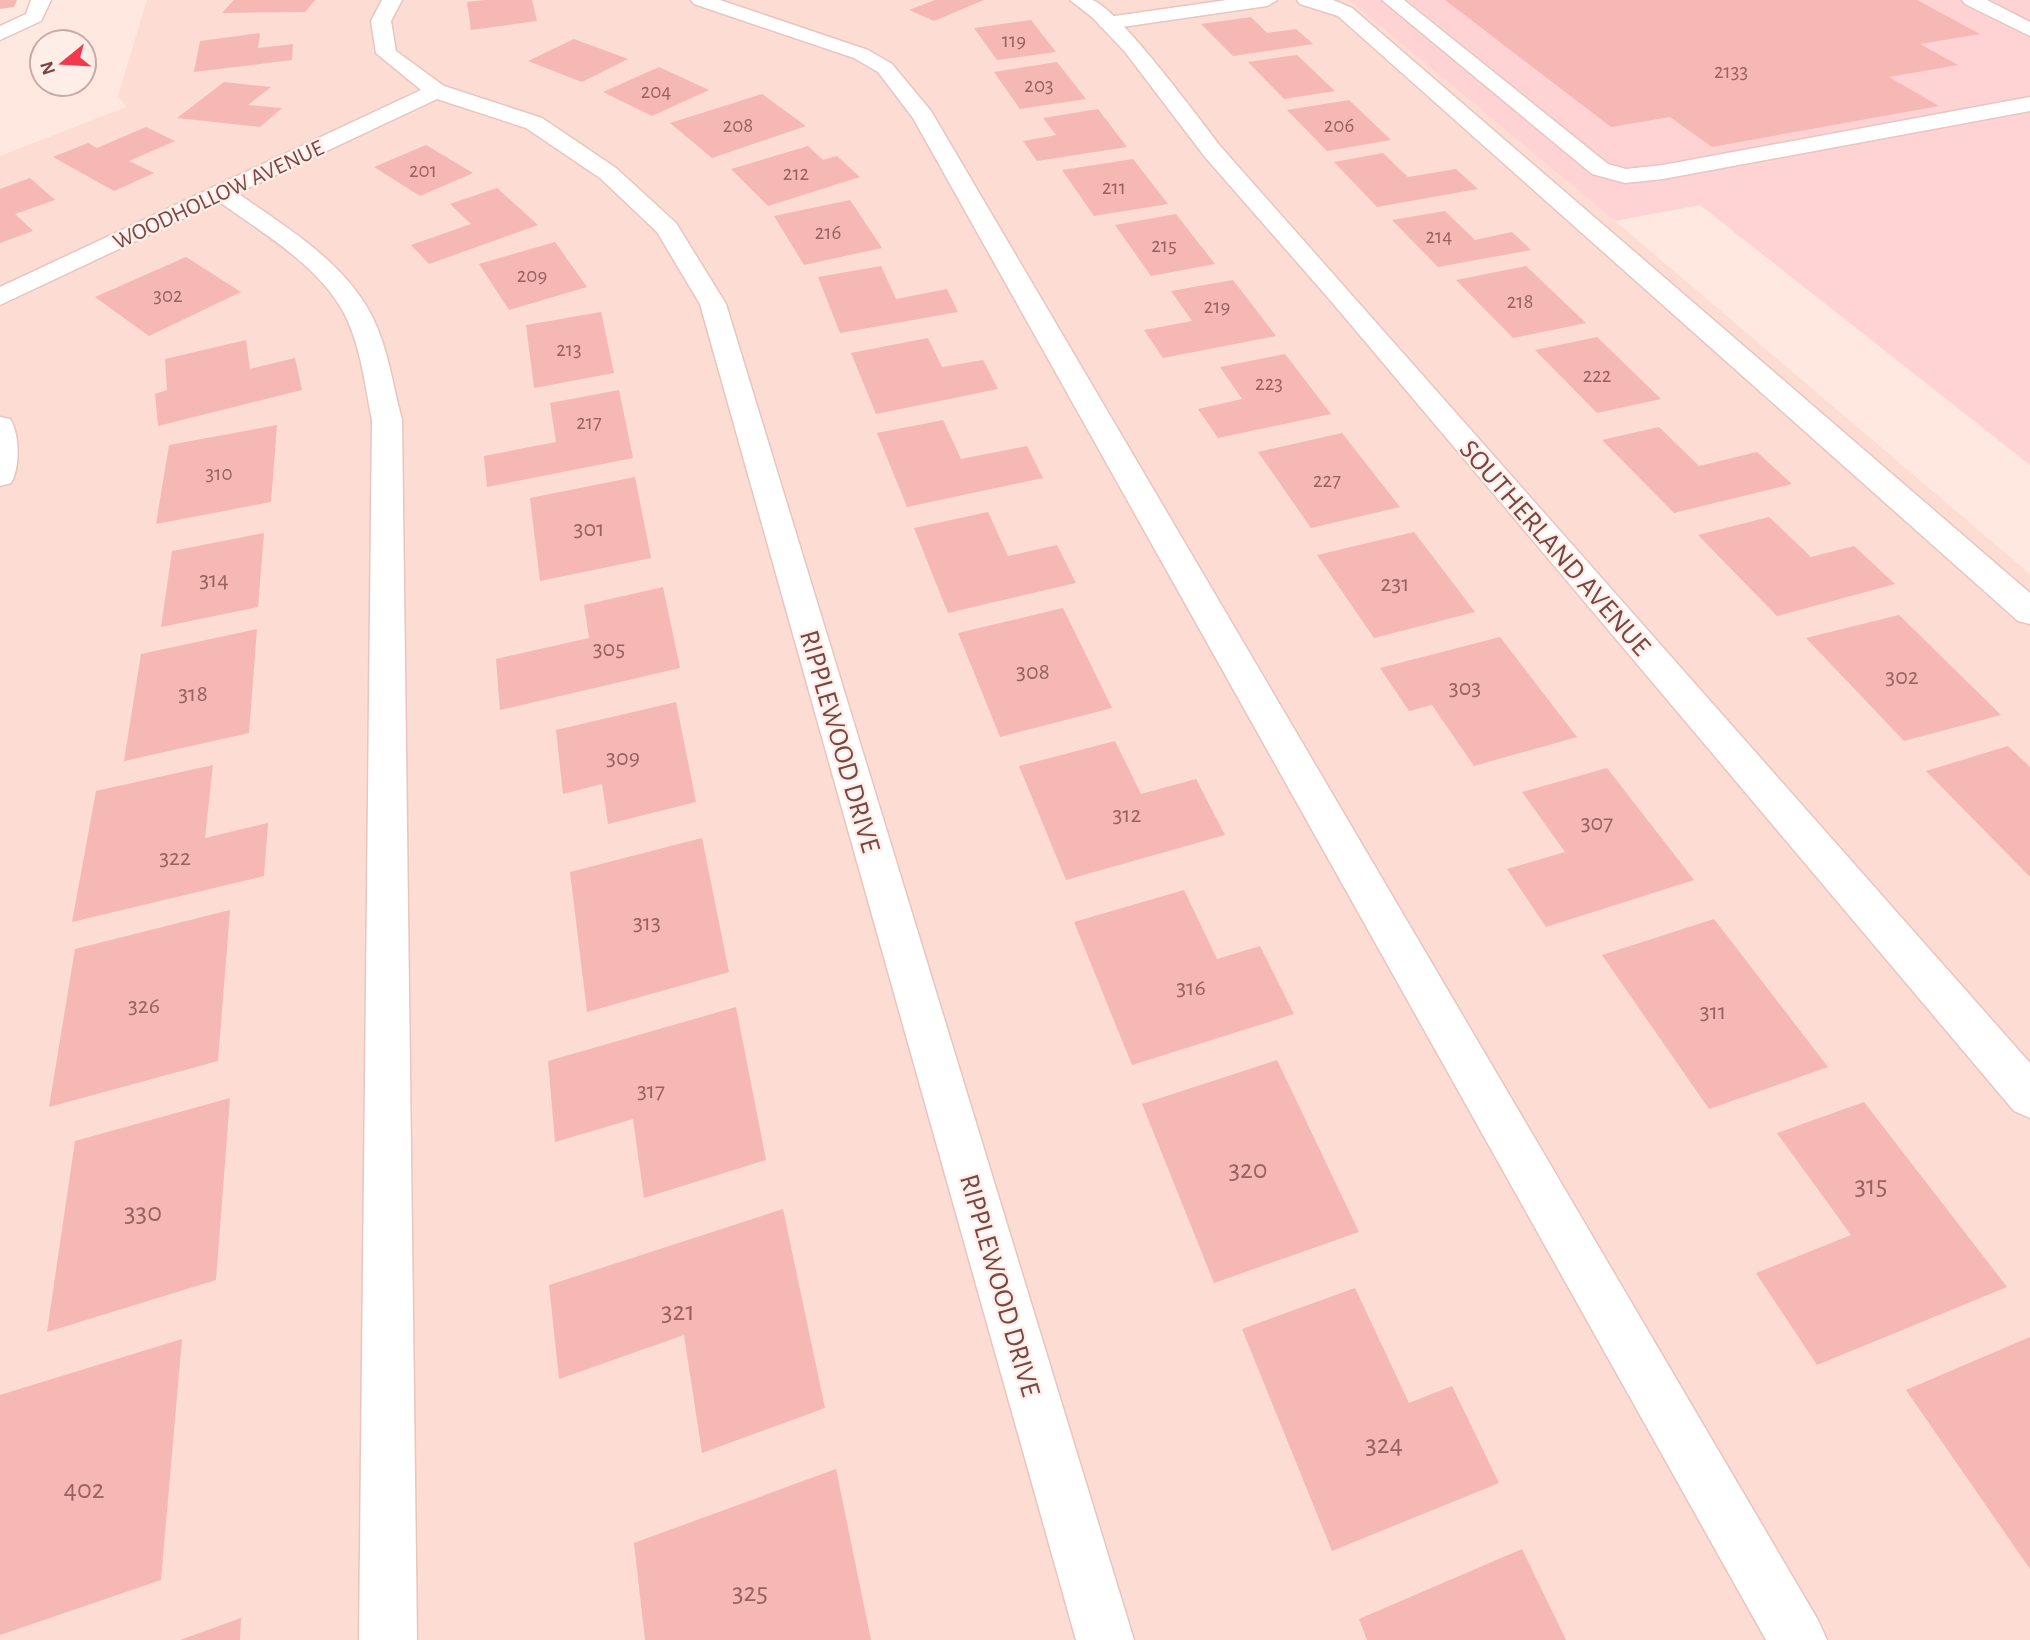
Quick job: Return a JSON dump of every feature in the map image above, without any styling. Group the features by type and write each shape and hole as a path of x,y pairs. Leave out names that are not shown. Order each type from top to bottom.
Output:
{"street":[{"path":"0,34 34,17 41,0"},
{"name":"RIPPLEWOOD DRIVE","path":"392,0 381,21 386,54 436,91 534,123 608,173 667,228 712,304 1105,1640"},
{"path":"701,0 861,54 886,68 923,116 1798,1640"},
{"name":"SOUTHERLAND AVENUE","path":"1080,0 1132,48 1213,152 1357,315 2030,1096"},
{"path":"1108,23 1266,0"},
{"path":"1307,0 1330,5 1345,12 2030,612"},
{"path":"1392,0 1600,169 1626,176 1663,172 2030,104"},
{"path":"1972,0 2030,30"},
{"name":"WOODHOLLOW AVENUE","path":"0,297 436,91"},
{"path":"221,192 333,278 358,316 374,363 387,420 388,1640"},
{"path":"0,426 0,476"}],"shaded area":[{"path":"147,0 1349,0 1615,221 2030,574 2030,1640 0,1640 0,156 126,107 118,96"},
{"path":"1349,0 2030,0 2030,465 1700,205 1615,221"}],"building":[{"path":"0,0 17,0 14,7 0,9"},
{"path":"234,0 315,0 305,12 222,13"},
{"path":"532,0 537,21 471,30 467,2"},
{"path":"935,0 984,0 934,21 909,10"},
{"path":"1445,0 1917,0 1980,34 1920,44 1958,65 1889,77 1939,106 1712,147 1670,117 1611,127"},
{"path":"1251,17 1267,33 1296,29 1313,44 1233,56 1201,24"},
{"path":"1031,20 1056,52 997,60 974,28"},
{"path":"260,33 258,48 293,44 292,60 194,72 200,41"},
{"path":"574,39 628,59 582,82 528,61"},
{"path":"1297,55 1335,91 1284,99 1248,62"},
{"path":"1057,62 1086,99 1020,109 994,72"},
{"path":"659,67 709,90 652,116 603,92"},
{"path":"224,82 271,87 248,105 282,108 260,127 177,118"},
{"path":"762,94 806,126 712,158 670,123"},
{"path":"1349,100 1391,140 1327,151 1287,110"},
{"path":"1098,109 1127,147 1037,161 1023,141 1056,135 1043,118"},
{"path":"146,127 175,141 129,161 154,173 114,191 53,157 88,143 97,148"},
{"path":"426,145 473,173 420,196 374,167"},
{"path":"808,146 823,160 837,156 860,177 768,206 731,169"},
{"path":"1383,153 1408,177 1456,169 1478,189 1377,207 1334,162"},
{"path":"1133,159 1168,204 1094,216 1062,170"},
{"path":"30,178 55,200 15,214 33,231 0,243 0,189"},
{"path":"497,188 538,225 429,264 411,245 471,224 450,204"},
{"path":"850,200 882,248 804,265 774,216"},
{"path":"1445,211 1475,240 1512,232 1531,250 1438,267 1392,220"},
{"path":"1176,214 1215,264 1151,276 1115,225"},
{"path":"555,242 587,287 509,310 479,264"},
{"path":"186,257 241,292 149,336 95,297"},
{"path":"881,266 896,299 947,289 958,312 840,333 818,277"},
{"path":"1526,266 1586,323 1513,338 1456,280"},
{"path":"1233,280 1276,336 1163,358 1144,330 1192,321 1171,291"},
{"path":"601,312 614,373 534,388 526,325"},
{"path":"1597,337 1661,399 1597,413 1535,350"},
{"path":"928,338 942,367 983,360 998,389 876,414 851,353"},
{"path":"246,340 250,369 295,358 302,390 158,426 155,394 167,390 165,359"},
{"path":"1285,354 1331,414 1218,438 1198,409 1242,399 1220,367"},
{"path":"619,390 633,458 487,487 484,456 556,442 550,403"},
{"path":"943,420 961,459 1027,446 1043,478 907,507 877,433"},
{"path":"277,425 271,502 156,524 169,445"},
{"path":"1659,427 1699,466 1757,452 1792,484 1674,513 1602,440"},
{"path":"1342,433 1400,507 1311,528 1258,452"},
{"path":"635,477 651,558 540,581 530,498"},
{"path":"988,512 1008,556 1057,545 1076,583 948,613 914,528"},
{"path":"1769,517 1811,557 1854,546 1895,584 1777,616 1698,535"},
{"path":"1414,532 1475,612 1374,638 1317,555"},
{"path":"264,533 258,607 161,627 172,551"},
{"path":"663,587 680,668 500,710 496,659 589,638 584,605"},
{"path":"1063,608 1112,708 1000,737 958,633"},
{"path":"1899,615 2001,715 1904,741 1806,638"},
{"path":"257,629 249,733 124,761 141,654"},
{"path":"1500,637 1577,737 1474,766 1432,705 1409,711 1380,668"},
{"path":"676,702 696,802 608,824 602,784 563,794 556,730"},
{"path":"1115,741 1141,794 1196,779 1225,835 1066,880 1019,766"},
{"path":"2008,746 2030,767 2030,877 1926,771"},
{"path":"213,765 205,838 268,823 264,876 72,922 96,791"},
{"path":"1607,768 1694,880 1546,927 1507,869 1565,852 1522,792"},
{"path":"702,838 729,972 587,1012 570,872"},
{"path":"1184,890 1217,959 1260,946 1294,1014 1132,1065 1074,922"},
{"path":"230,910 218,1061 49,1107 75,949"},
{"path":"1714,919 1828,1067 1709,1109 1602,955"},
{"path":"736,1007 766,1160 644,1198 633,1119 555,1142 548,1061"},
{"path":"1277,1060 1359,1232 1214,1283 1142,1104"},
{"path":"230,1098 216,1280 47,1332 75,1141"},
{"path":"1864,1102 2007,1287 1817,1365 1756,1273 1851,1235 1777,1133"},
{"path":"783,1209 825,1408 702,1453 684,1335 559,1379 549,1285"},
{"path":"1355,1288 1409,1403 1452,1386 1499,1483 1332,1551 1242,1329"},
{"path":"2030,1337 2030,1569 1906,1390"},
{"path":"182,1339 161,1580 0,1635 0,1395"},
{"path":"836,1469 871,1640 645,1640 634,1543"},
{"path":"1522,1549 1566,1640 1367,1640 1359,1619"},
{"path":"241,1618 240,1640 180,1640"}]}
